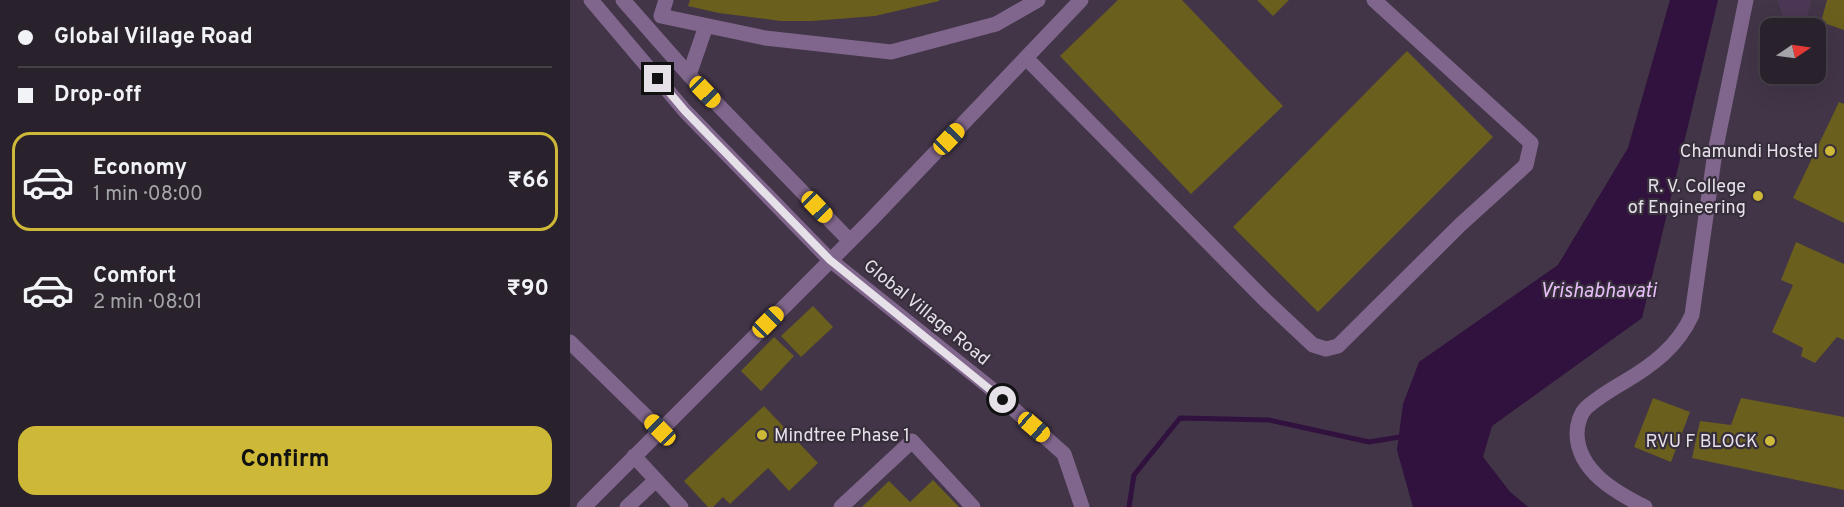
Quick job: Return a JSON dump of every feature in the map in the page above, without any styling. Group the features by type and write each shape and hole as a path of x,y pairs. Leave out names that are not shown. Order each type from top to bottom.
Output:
{"street":[{"name":"Global Village Road","path":"591,0 685,111 830,260 988,386 1064,454 1082,507"},
{"path":"623,0 689,75 849,240"},
{"path":"666,0 661,16 765,38 891,52 996,24 1038,0"},
{"path":"584,507 879,212 1081,0"},
{"path":"1027,59 1265,300 1313,345 1326,349 1338,346 1460,225 1526,165 1531,143 1374,0"},
{"path":"1645,507 1597,476 1587,466 1580,454 1577,428 1586,409 1640,373 1676,343 1692,315 1716,152 1746,0"},
{"path":"689,75 706,26"},
{"path":"570,342 660,430"},
{"path":"841,507 912,441 973,507"},
{"path":"634,456 681,507"},
{"path":"627,507 656,480"}],"shaded area":[{"path":"570,0 1670,0 1628,148 1558,265 1419,363 1397,450 1413,507 570,507"},
{"name":"R. V. College of Engineering","path":"1718,0 1844,0 1844,507 1528,507 1510,492 1483,457 1491,426 1642,318"},
{"path":"1777,0 1811,0 1807,18 1784,18"}],"water":[{"name":"Vrishabhavati","path":"1670,0 1718,0 1642,318 1492,426 1483,457 1510,492 1528,507 1413,507 1397,450 1403,404 1419,362 1558,265 1628,148"}],"building":[{"path":"690,0 939,1 875,16 781,21 719,13 688,6"},
{"path":"1118,0 1182,0 1283,106 1191,194 1060,56"},
{"path":"1257,0 1289,0 1273,16"},
{"path":"1827,0 1844,0 1844,30 1826,24 1826,18 1822,18"},
{"path":"1407,51 1493,137 1318,312 1233,227"},
{"name":"Chamundi Hostel","path":"1839,102 1844,104 1844,223 1793,198"},
{"path":"1796,242 1844,264 1844,340 1837,337 1815,363 1801,356 1803,348 1772,332 1793,285 1781,280"},
{"path":"813,306 833,327 801,357 781,336"},
{"path":"774,337 794,356 761,391 741,371"},
{"path":"1653,398 1690,412 1671,462 1634,447"},
{"name":"RVU F BLOCK","path":"1741,398 1844,417 1844,490 1692,458 1700,421 1731,425"},
{"name":"Mindtree Phase 1","path":"764,406 818,463 789,491 768,468 730,504 723,497 713,507 708,507 684,481"},
{"path":"933,480 959,507 862,507 889,481 910,502"}],"waterway":[{"path":"1129,507 1134,475 1180,418 1269,420 1369,442 1406,436"}],"place":[{"name":"Chamundi Hostel","path":"1830,151"},
{"name":"R. V. College of Engineering","path":"1758,196"},
{"name":"Mindtree Phase 1","path":"762,435"},
{"name":"RVU F BLOCK","path":"1770,441"}],"route":[{"path":"658,79 685,111 830,260 1003,400"}]}
